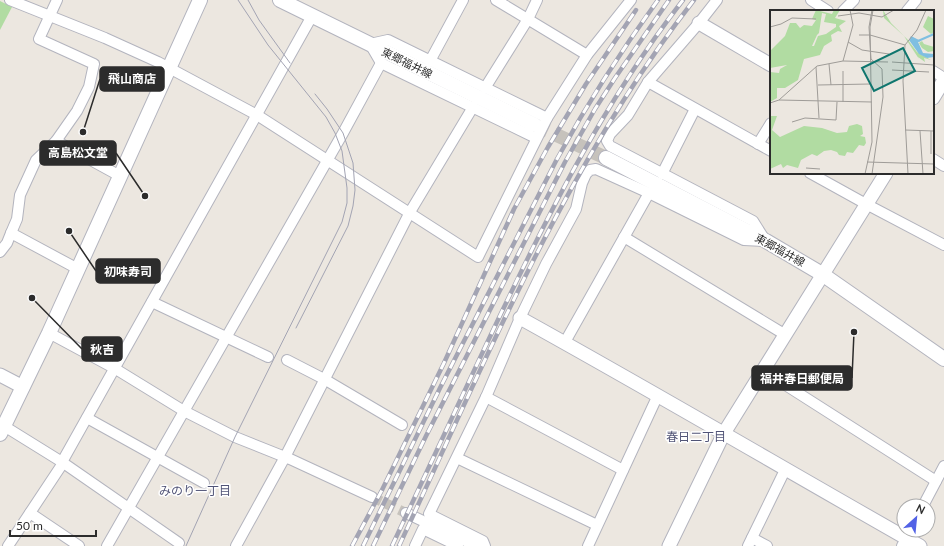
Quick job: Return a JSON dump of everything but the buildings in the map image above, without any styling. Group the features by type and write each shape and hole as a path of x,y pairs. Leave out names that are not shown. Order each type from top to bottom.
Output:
{"main road":[{"path":"1,430 49,333 200,0"},
{"name":"東郷福井線","path":"285,1 312,16 539,127"},
{"name":"東郷福井線","path":"606,158 766,241 822,274 944,359"}],"street":[{"path":"10,0 105,38 169,67 258,115 478,257 539,127 587,55 631,0"},
{"path":"0,252 7,243 17,219 20,195 36,160 56,140 77,110 89,86 94,64 39,39 57,0"},
{"path":"430,61 463,0"},
{"path":"496,0 587,55"},
{"path":"485,88 528,19 537,0"},
{"path":"717,0 648,82 628,115 610,134 607,141 610,146 753,221 766,241"},
{"path":"811,0 826,10"},
{"path":"844,10 854,0"},
{"path":"908,10 916,0"},
{"path":"8,546 62,462 258,115 312,16"},
{"path":"699,23 770,64"},
{"path":"388,40 485,88 539,127 473,107 382,63 370,44 388,40"},
{"path":"107,546 382,63"},
{"path":"934,72 944,79 934,96"},
{"path":"648,82 770,150"},
{"path":"236,546 285,457 410,212 473,107"},
{"path":"662,174 695,109"},
{"path":"758,144 770,125"},
{"path":"56,140 120,176"},
{"path":"934,160 944,166"},
{"path":"484,546 483,541 429,514 457,458 546,264 576,209 582,182 586,174 590,170 596,169 649,193 744,240 766,241"},
{"path":"812,174 944,245"},
{"path":"669,546 724,433 784,334 885,174"},
{"path":"565,342 649,193"},
{"path":"11,233 78,269"},
{"path":"624,237 784,334"},
{"path":"152,302 268,357"},
{"path":"520,318 658,394 785,470 896,532"},
{"path":"49,333 114,368 184,411 235,437 285,457 372,497"},
{"path":"287,360 324,379 402,425"},
{"path":"762,370 936,481"},
{"path":"0,375 23,387"},
{"path":"588,546 658,394"},
{"path":"486,396 623,470"},
{"path":"87,418 204,484"},
{"path":"1,430 62,462 179,543"},
{"path":"457,458 597,525"},
{"path":"927,498 944,466"},
{"path":"767,546 750,542 785,470"},
{"path":"30,513 79,546"},
{"path":"406,513 476,546"},
{"path":"414,546 423,529 458,546"},
{"path":"907,538 920,546"}],"green space":[{"path":"0,1 12,7 0,30"}],"tunnel":[{"path":"535,125 606,158"},
{"path":"372,497 406,513"}],"tram line":[{"path":"186,546 235,437 342,222 347,203 347,188 342,151 335,133 326,117 268,45 238,0"},
{"path":"248,0 259,20 290,63"},
{"path":"296,328 348,226 355,190 353,163 343,133 315,94"}],"railway":[{"path":"363,546 440,388 557,159 605,78 658,0"},
{"path":"373,546 426,436 565,162 595,109 669,0"},
{"path":"392,546 508,298 552,210 600,123 626,81 683,0"},
{"path":"399,546 497,334 568,195 648,62 694,0"},
{"path":"352,546 382,490 444,363 514,209 548,147 586,84 636,10"}],"place":[{"name":"飛山商店","path":"83,132"},
{"name":"高島松文堂","path":"145,196"},
{"name":"初味寿司","path":"69,231"},
{"name":"秋吉","path":"32,298"},
{"name":"福井春日郵便局","path":"854,332"}],"district":[{"name":"春日二丁目","path":"696,437"},
{"name":"みのり一丁目","path":"195,491"}]}
